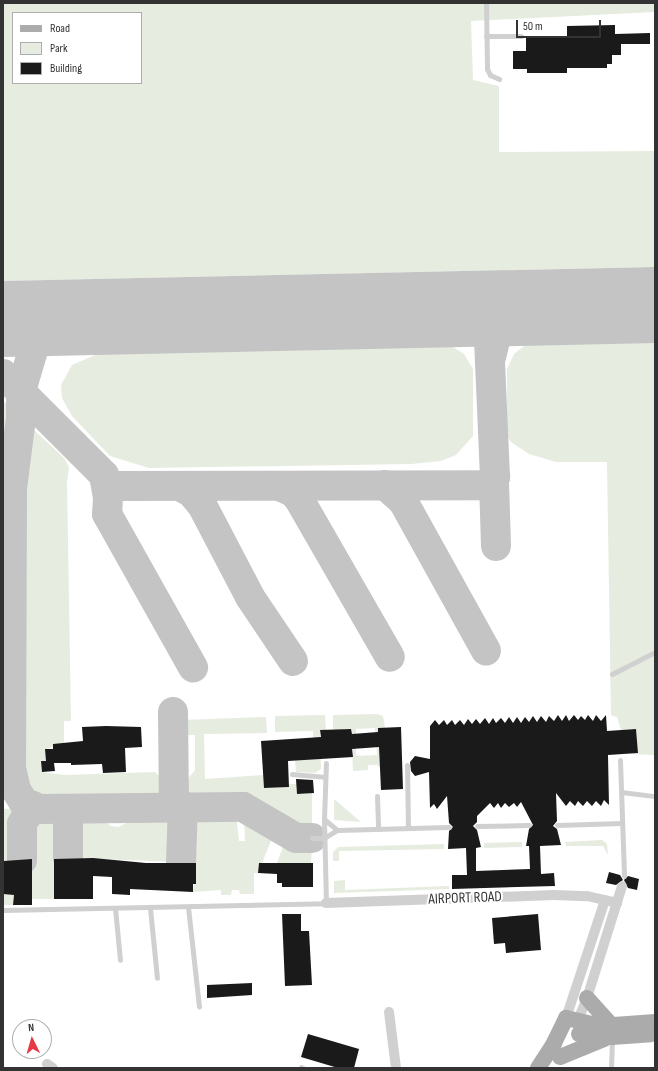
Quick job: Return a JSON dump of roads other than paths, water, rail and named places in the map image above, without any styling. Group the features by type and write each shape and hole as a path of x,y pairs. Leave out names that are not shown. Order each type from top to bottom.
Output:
{"main road":[{"path":"587,998 611,1033"},
{"path":"550,1064 611,1033 655,1022"},
{"path":"550,1064 569,1026 611,1033 655,1033"}],"street":[{"path":"569,1026 587,998 622,886"},
{"name":"AIRPORT ROAD","path":"326,903 554,895 605,900 617,903"},
{"path":"569,1026 605,900"},
{"path":"389,1012 396,1068"}],"lane":[{"path":"486,3 487,69 490,75 499,79"},
{"path":"486,36 521,36"},
{"path":"612,674 655,652"},
{"path":"620,760 624,876"},
{"path":"3,910 326,903 324,819 326,763"},
{"path":"407,765 408,828"},
{"path":"292,774 325,777"},
{"path":"621,792 655,796"},
{"path":"377,796 378,829"},
{"path":"324,819 328,825 337,830"},
{"path":"557,824 622,823"},
{"path":"477,826 529,825"},
{"path":"312,838 324,838 337,830 449,827"},
{"path":"188,907 199,1006"},
{"path":"115,908 120,960"},
{"path":"150,908 157,978"},
{"path":"611,1033 611,1068"}]}
